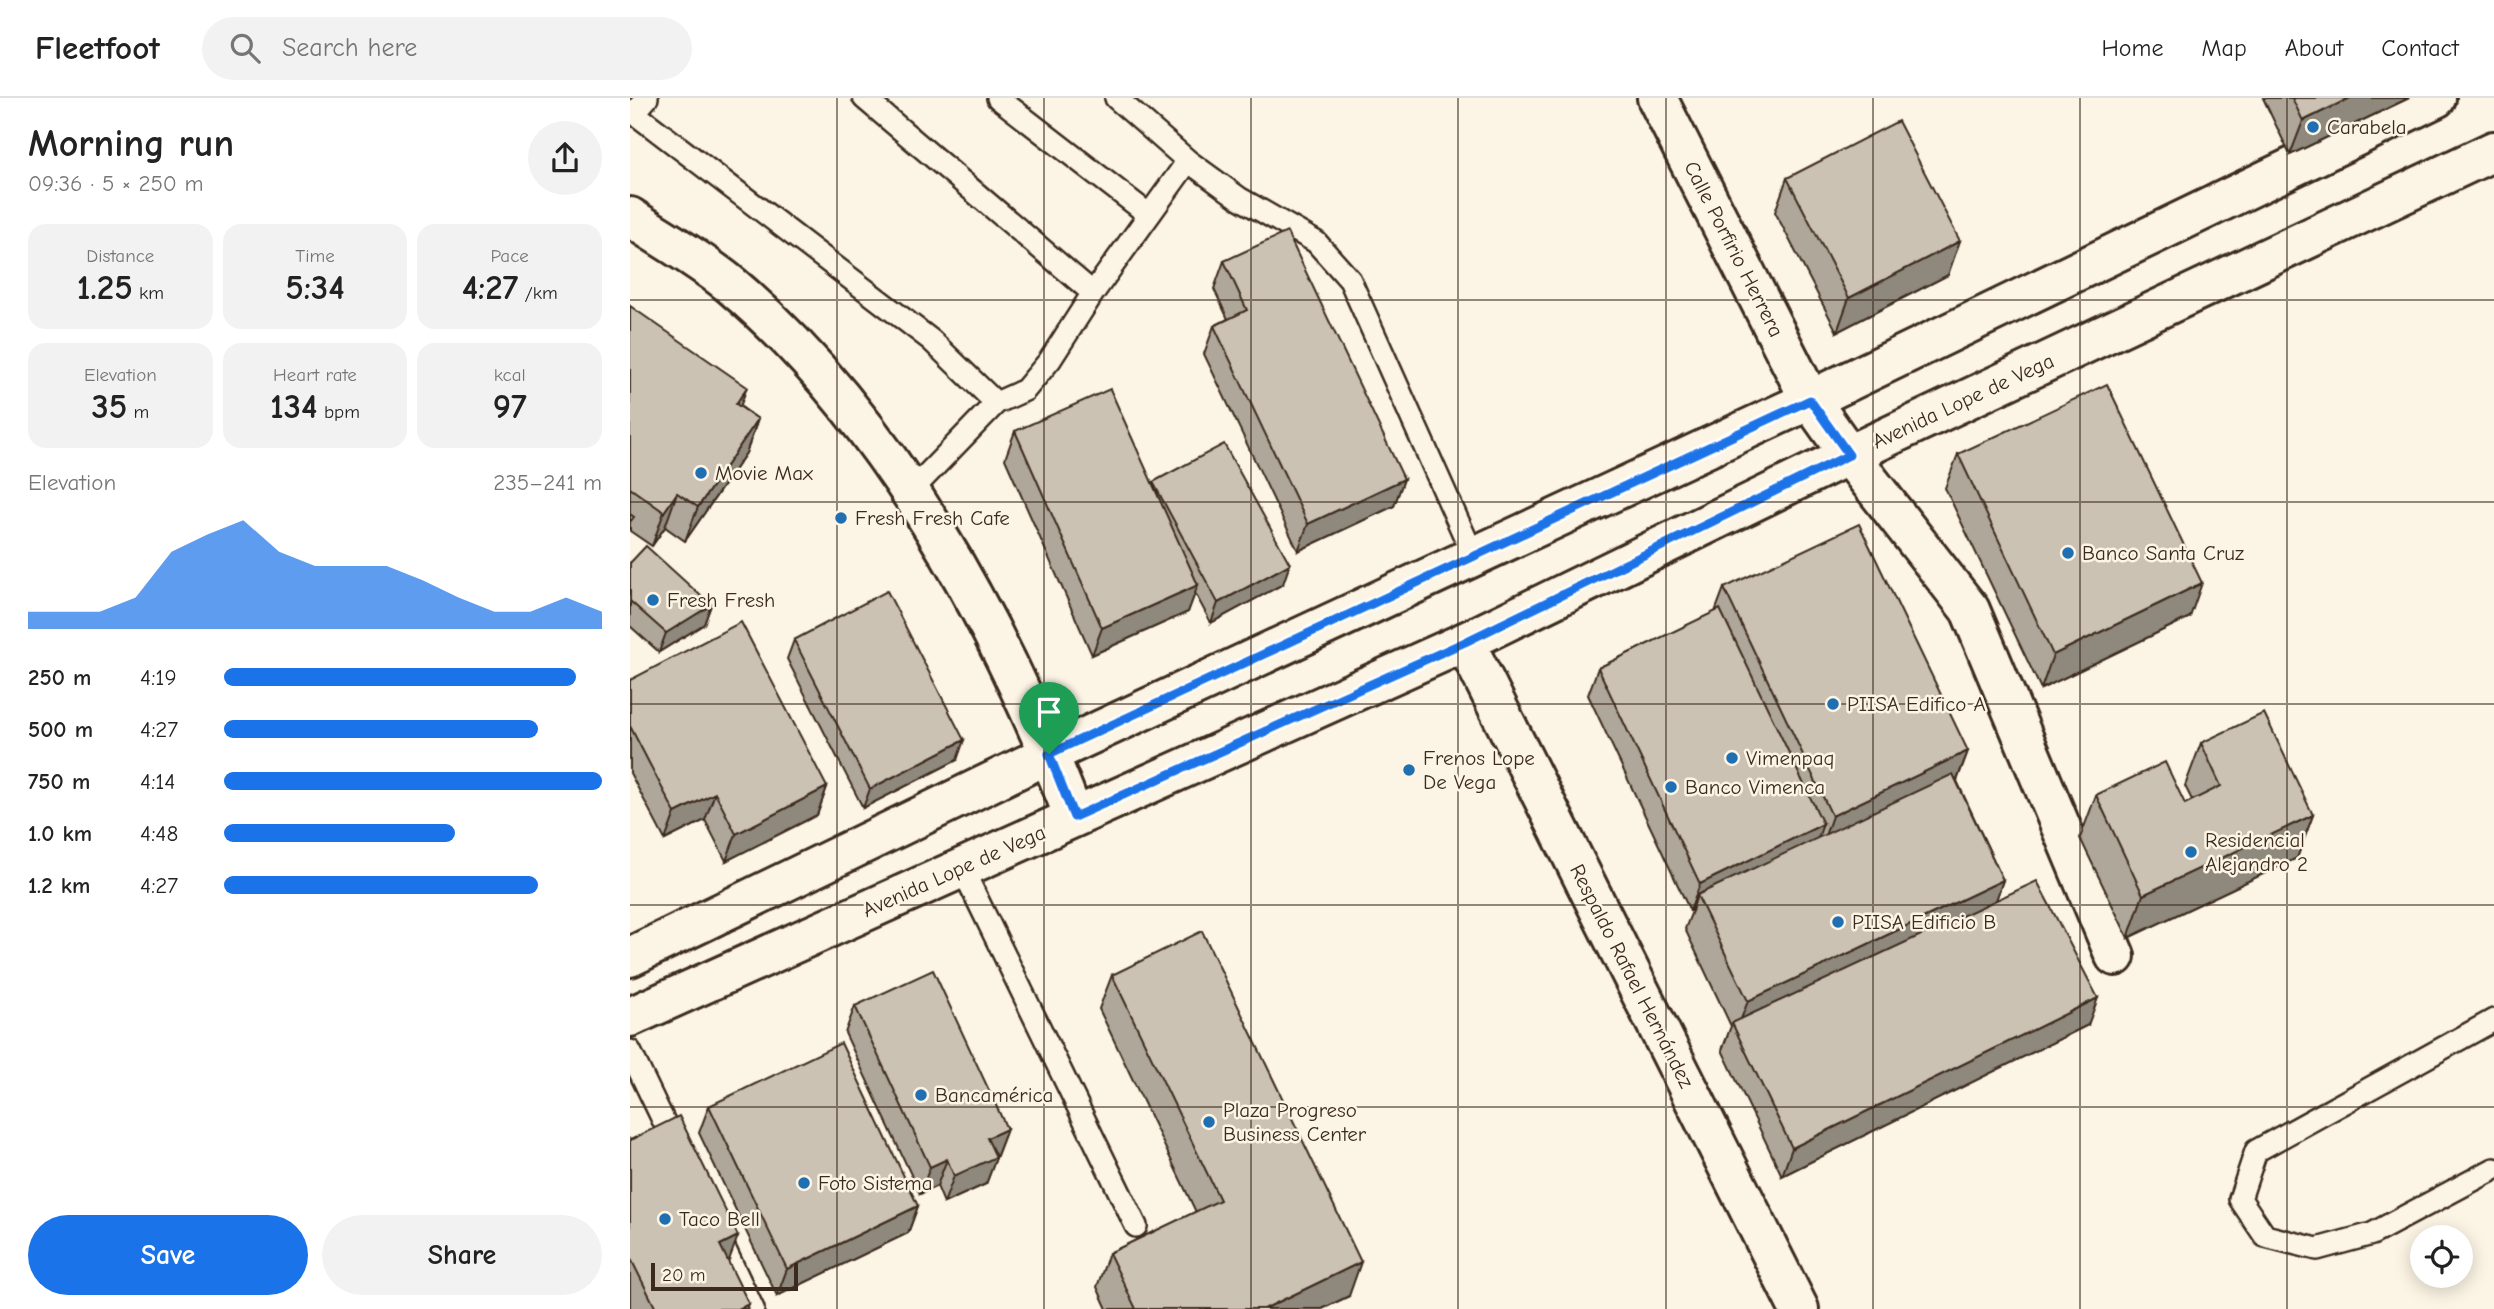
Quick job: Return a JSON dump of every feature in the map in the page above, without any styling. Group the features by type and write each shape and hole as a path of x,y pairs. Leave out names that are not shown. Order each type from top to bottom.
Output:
{"main road":[{"name":"Calle Porfirio Herrera","path":"1657,98 1810,400 1849,455 1970,610 2115,956"},
{"path":"630,957 1049,754 1810,400 2436,98"},
{"name":"Avenida Lope de Vega","path":"630,1017 1465,642 1849,455 2494,151"},
{"path":"630,217 730,284 788,338 832,387 912,491 1025,698 1074,817"},
{"name":"Respaldo Rafael Hernández","path":"1465,642 1800,1309"}],"lane":[{"path":"864,98 1093,293"},
{"path":"998,98 1148,214"},
{"path":"1116,98 1188,161 1239,198 1316,242 1350,280 1474,557"},
{"path":"637,107 931,340 996,404"},
{"path":"912,491 996,404 1025,390 1050,360 1093,293 1188,161"},
{"path":"962,868 1136,1226"},
{"path":"2494,1020 2256,1151 2240,1199 2265,1236 2317,1249 2372,1234 2494,1168"},
{"path":"630,1051 688,1174"},
{"path":"706,1211 753,1309"}],"building":[{"path":"2292,98 2350,98 2303,121"},
{"path":"1898,121 1960,241 1849,298 1787,178"},
{"path":"1287,232 1404,479 1308,524 1214,326 1247,310 1224,261"},
{"path":"630,306 747,387 736,404 758,419 698,507 677,493 664,512 630,488"},
{"name":"Banco Santa Cruz","path":"2107,384 2202,583 2053,655 1958,454"},
{"path":"1110,389 1198,585 1102,628 1015,431"},
{"path":"1224,444 1290,564 1218,603 1153,482"},
{"name":"PIISA Edifico A","path":"1859,524 1968,751 1832,816 1724,588"},
{"path":"646,546 711,605 666,633 630,601 630,563"},
{"path":"887,591 964,740 870,789 794,640"},
{"path":"1720,609 1823,824 1700,884 1598,668"},
{"path":"741,622 827,787 736,834 715,793 675,813 630,726 630,680"},
{"path":"2264,713 2313,815 2143,895 2096,795 2165,762 2185,804 2221,786 2201,743"},
{"name":"PIISA Edificio B","path":"1953,774 2003,880 1748,1001 1697,895"},
{"path":"2037,881 2098,998 1792,1148 1732,1023"},
{"name":"Plaza Progreso Business Center","path":"1202,931 1361,1262 1264,1309 1136,1309 1109,1253 1220,1200 1112,975"},
{"name":"Bancamérica","path":"933,970 1007,1129 987,1138 996,1157 954,1176 947,1159 930,1167 855,1006"},
{"name":"Foto Sistema","path":"841,1043 918,1206 787,1269 709,1106"},
{"name":"Taco Bell","path":"679,1116 738,1236 720,1245 749,1304 738,1309 656,1309 630,1257 630,1140"}],"place":[{"name":"Carabela","path":"2313,127"},
{"name":"Movie Max","path":"701,473"},
{"name":"Fresh Fresh Cafe","path":"841,518"},
{"name":"Banco Santa Cruz","path":"2068,553"},
{"name":"Fresh Fresh","path":"653,600"},
{"name":"PIISA Edifico A","path":"1833,704"},
{"name":"Vimenpaq","path":"1732,758"},
{"name":"Frenos Lope De Vega","path":"1409,770"},
{"name":"Banco Vimenca","path":"1671,787"},
{"name":"Residencial Alejandro 2","path":"2191,852"},
{"name":"PIISA Edificio B","path":"1838,922"},
{"name":"Bancamérica","path":"921,1095"},
{"name":"Plaza Progreso Business Center","path":"1209,1122"},
{"name":"Foto Sistema","path":"804,1183"},
{"name":"Taco Bell","path":"665,1219"}],"route":[{"path":"1810,400 1849,455 1465,642 1074,817 1049,754 1810,400"}]}
